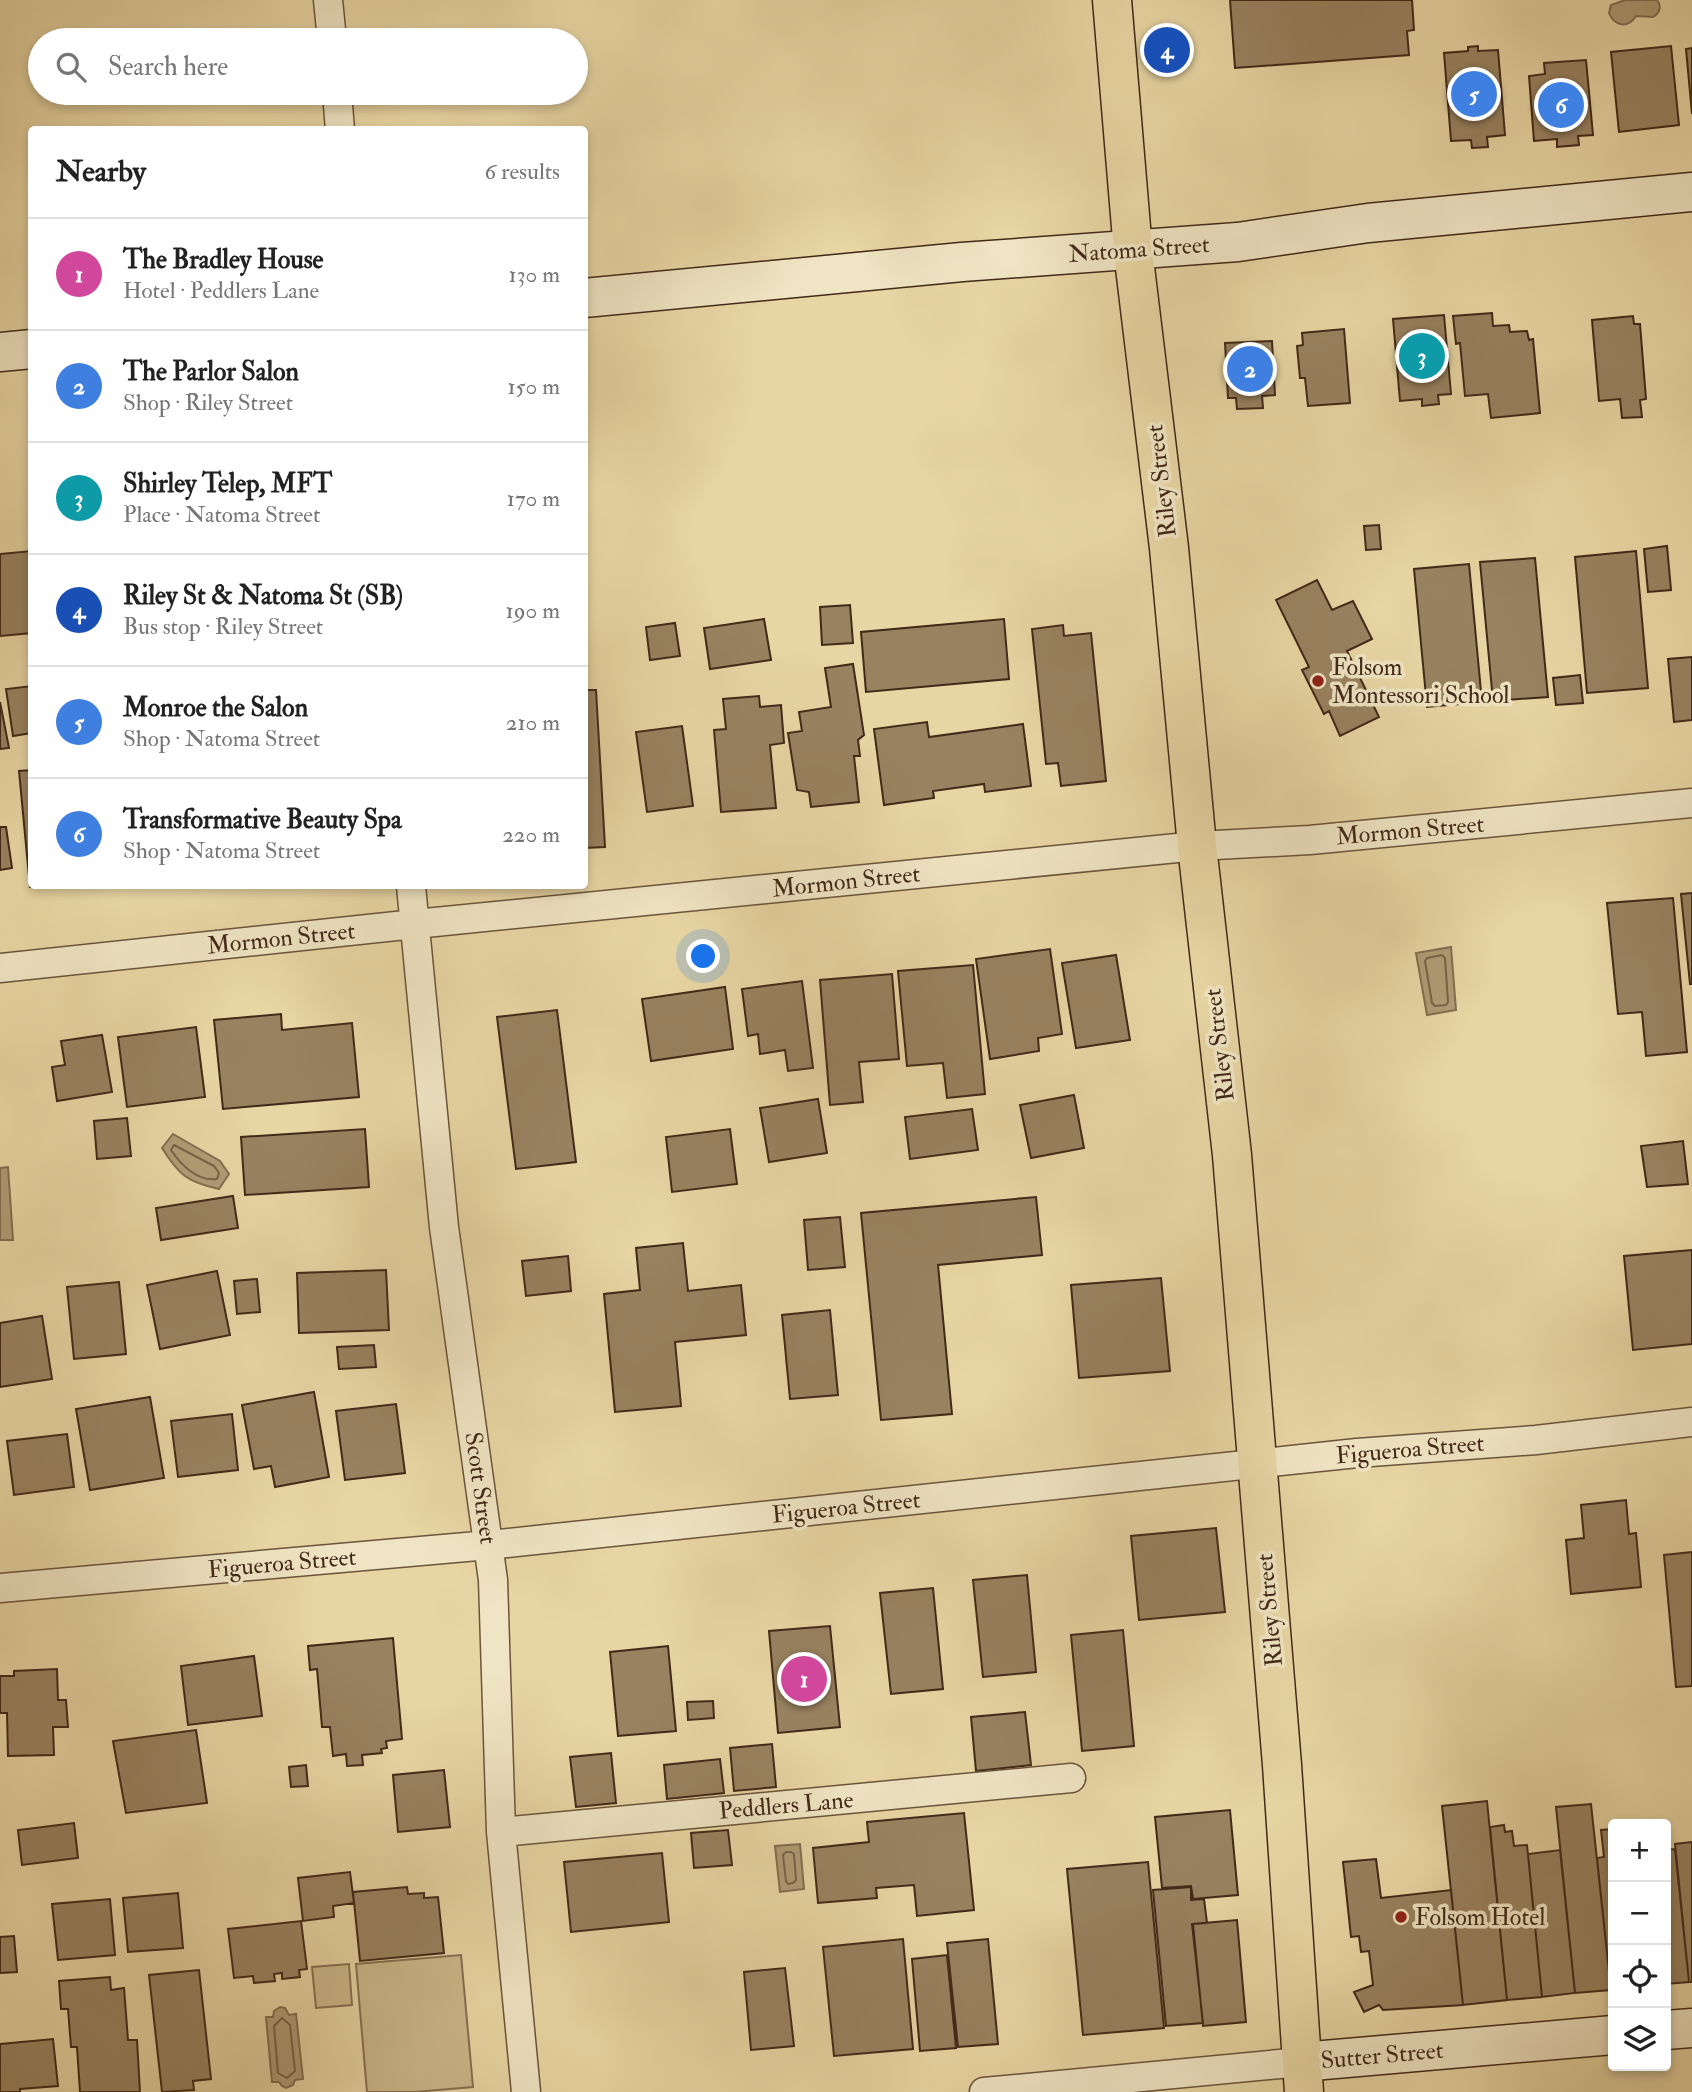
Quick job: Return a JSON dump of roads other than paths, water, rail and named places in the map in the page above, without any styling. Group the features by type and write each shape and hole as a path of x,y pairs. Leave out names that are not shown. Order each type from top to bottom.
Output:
{"main road":[{"name":"Riley Street","path":"1112,0 1133,251 1170,560 1197,846 1232,1155 1282,1765 1302,2077"}],"street":[{"path":"328,0 331,28"},
{"path":"338,105 340,126"},
{"name":"Natoma Street","path":"588,298 962,262 1238,242 1368,223 1692,192"},
{"path":"0,352 28,349"},
{"name":"Mormon Street","path":"0,968 1197,846 1310,839 1692,803"},
{"name":"Scott Street","path":"411,889 444,1227 493,1580 501,1832 526,2092"},
{"name":"Figueroa Street","path":"0,1588 489,1545 1258,1463 1536,1440 1692,1422"},
{"name":"Peddlers Lane","path":"501,1832 1071,1778"},
{"path":"1671,2030 1692,2028"},
{"name":"Sutter Street","path":"984,2092 1302,2077 1608,2036"}],"water":[{"path":"1625,0 1657,0 1660,9 1653,17 1636,16 1629,23 1621,24 1614,21 1609,13 1611,5"},
{"path":"1451,947 1456,1010 1427,1015 1416,953"},
{"path":"173,1134 220,1161 229,1174 219,1189 191,1180 179,1171 162,1148"},
{"path":"8,1167 13,1240 0,1240 0,1168"},
{"path":"800,1844 804,1889 780,1892 775,1846"},
{"path":"280,2007 285,2008 289,2015 296,2014 303,2079 295,2080 293,2085 286,2088 279,2082 272,2082 266,2017 273,2017 274,2011"}],"place":[{"name":"Riley St & Natoma St (SB)","path":"1167,50"},
{"name":"Monroe the Salon","path":"1474,94"},
{"name":"Transformative Beauty Spa","path":"1561,105"},
{"name":"Shirley Telep, MFT","path":"1422,356"},
{"name":"The Parlor Salon","path":"1250,369"},
{"name":"Folsom Montessori School","path":"1318,681"},
{"name":"The Bradley House","path":"804,1679"},
{"name":"Folsom Hotel","path":"1401,1917"}]}
